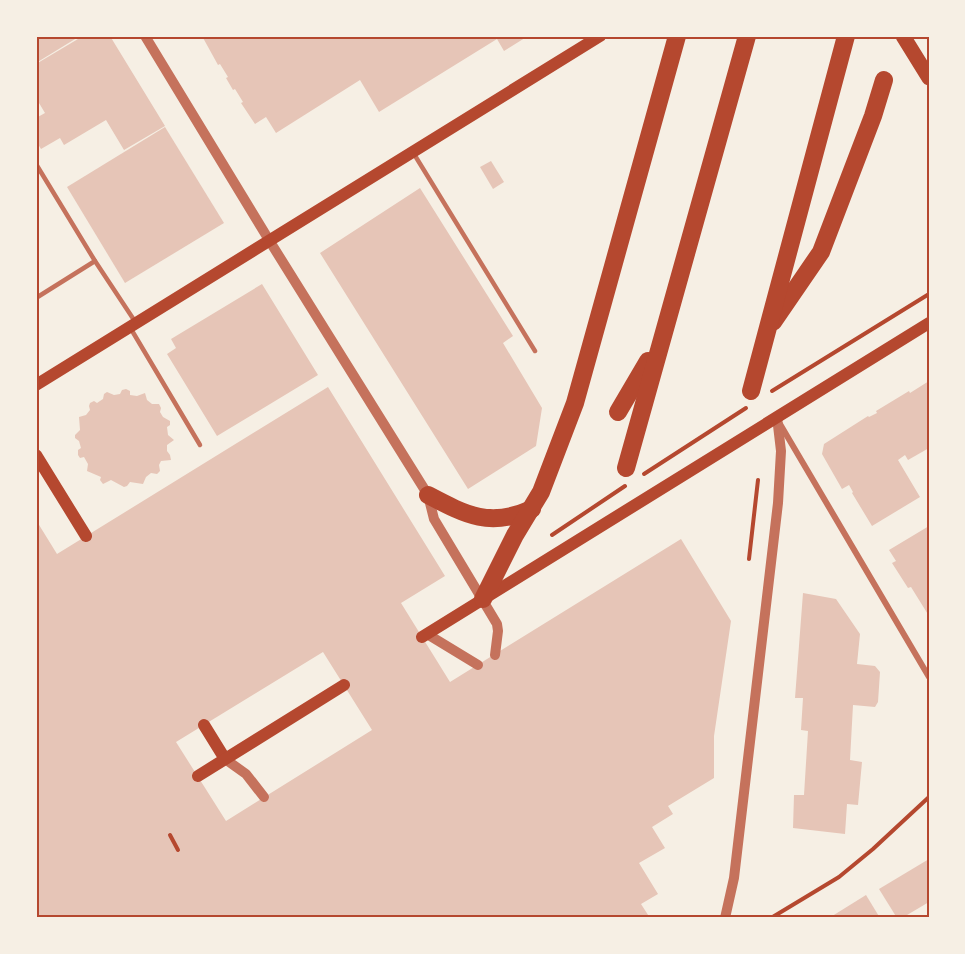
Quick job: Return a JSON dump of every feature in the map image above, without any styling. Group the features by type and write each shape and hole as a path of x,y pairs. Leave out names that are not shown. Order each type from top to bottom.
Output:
{"highway":[{"path":"483,599 515,535 532,509 575,403 677,36"},
{"path":"632,476 661,338 747,36"},
{"path":"752,397 766,334 846,36"},
{"path":"766,334 820,252 873,116 884,80"},
{"path":"618,412 661,338"},
{"path":"428,495 457,511 477,517 506,518 532,509"}],"main road":[{"path":"36,385 600,36"},
{"path":"903,36 929,78"},
{"path":"425,635 929,323"},
{"path":"36,455 86,536"},
{"path":"198,776 344,685"},
{"path":"204,725 225,759"}],"street":[{"path":"145,36 428,495 434,519 498,627 495,655"},
{"path":"777,417 929,677"},
{"path":"725,918 735,878 777,503 781,451 777,417"},
{"path":"425,635 478,665"},
{"path":"225,759 246,774 264,797"}],"lane":[{"path":"412,151 535,351"},
{"path":"36,164 133,325 200,445"},
{"path":"36,298 95,261"}],"path":[{"path":"771,391 929,294"},
{"path":"546,540 632,476 752,397"},
{"path":"749,560 758,480"},
{"path":"771,918 839,877 873,849 929,796"},
{"path":"170,835 178,850"}],"building":[{"path":"36,36 80,36 36,63"},
{"path":"83,36 110,36 165,126 124,150 106,120 64,145 60,138 41,149 36,141 36,118 45,113 36,98 36,64"},
{"path":"202,36 528,36 504,51 497,39 379,112 360,80 276,133 266,117 255,124"},
{"path":"165,127 224,223 125,283 67,187"},
{"path":"491,161 504,182 493,189 480,167"},
{"path":"420,188 513,336 503,343 542,408 536,446 468,489 320,253"},
{"path":"262,284 318,375 217,436 167,354 176,348 171,339"},
{"path":"929,381 929,448 908,460 905,455 898,460 920,497 872,526 849,485 842,489 822,454 824,444"},
{"path":"328,387 445,576 401,603 450,682 681,539 731,621 714,736 714,778 668,806 673,814 652,827 665,848 639,863 658,894 641,904 650,918 36,918 36,520 57,554","holes":["323,652 372,730 226,821 176,742"]},
{"path":"126,389 130,391 130,395 137,396 145,393 147,400 152,404 159,404 163,417 170,421 167,427 168,435 174,440 167,445 171,460 161,461 160,471 157,474 151,473 143,484 130,482 124,487 111,480 103,484 101,477 87,471 88,464 84,457 80,458 78,455 78,450 81,448 75,435 80,430 79,417 86,415 90,410 90,403 94,401 97,403 107,392 114,395"},
{"path":"929,526 929,616 911,587 908,588 892,563 896,561 889,550"},
{"path":"803,593 836,599 860,634 857,664 875,666 880,672 878,702 875,707 853,705 850,760 862,762 858,805 847,804 845,834 793,828 794,795 804,795 808,731 801,730 803,698 795,698"},
{"path":"929,859 929,902 902,918 897,918 879,889"},
{"path":"866,895 880,918 829,918"}]}
